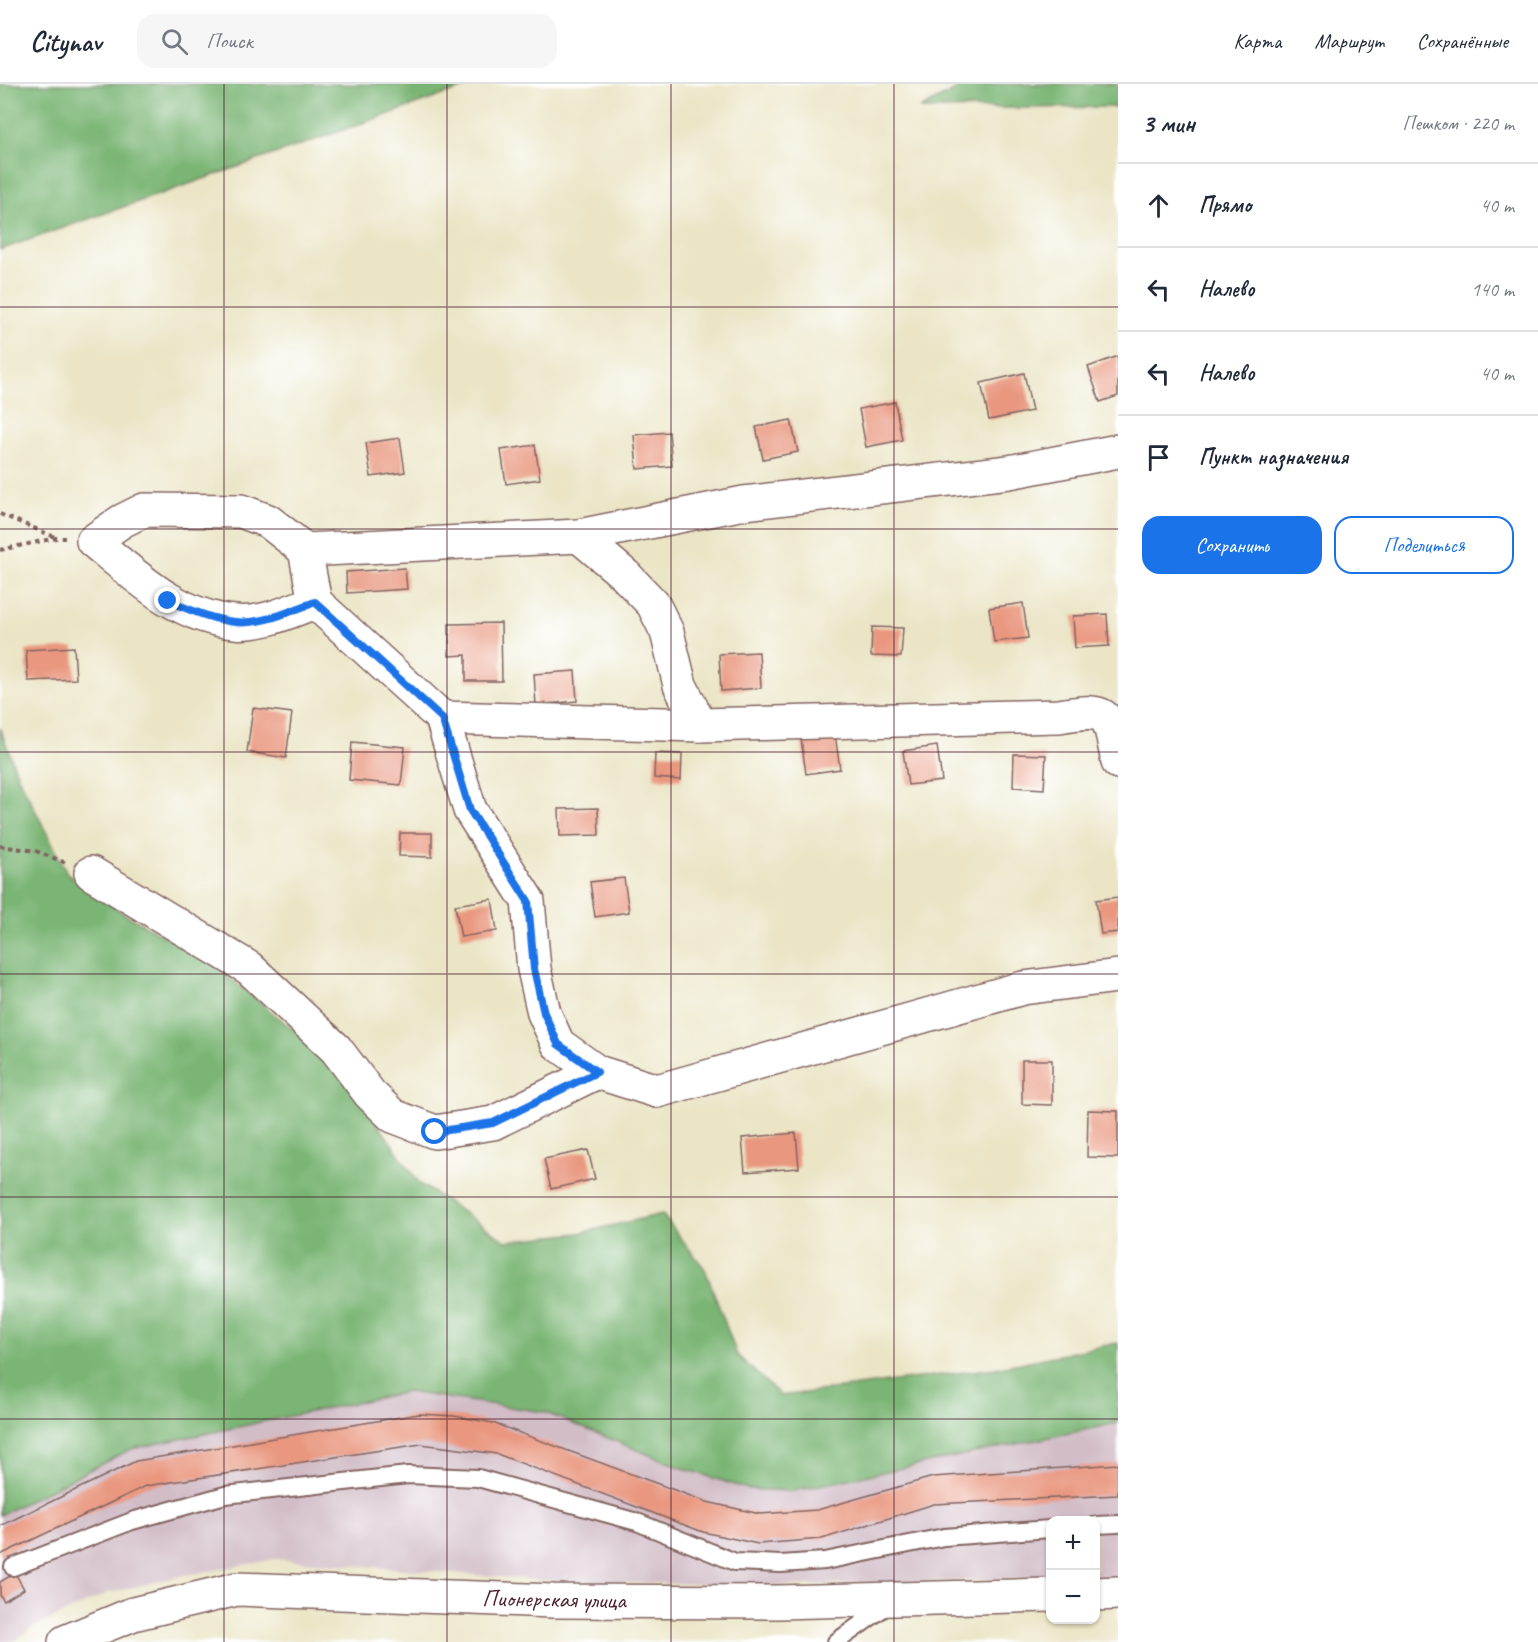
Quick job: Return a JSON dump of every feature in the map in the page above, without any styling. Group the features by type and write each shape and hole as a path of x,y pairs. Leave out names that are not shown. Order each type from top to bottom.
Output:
{"street":[{"path":"315,602 269,618 236,622 204,615 168,601 93,541 122,521 144,510 241,511 268,521 305,550 579,536 744,503 1009,472 1118,451"},
{"path":"579,536 625,575 653,604 667,632 680,685 700,725"},
{"path":"305,550 315,602 442,718 470,810 528,901 534,969 544,1013 558,1044 597,1072 657,1091 1023,988 1118,976"},
{"path":"442,718 700,725 1047,716 1085,711 1100,713 1110,723 1118,762"},
{"path":"91,873 249,968 336,1049 370,1094 393,1116 435,1132 493,1123 597,1072"},
{"name":"Пионерская улица","path":"65,1642 133,1614 237,1589 553,1601 778,1602 1046,1595"},
{"path":"1100,1594 1118,1593"}],"lane":[{"path":"13,1568 132,1521 225,1495 408,1475 478,1478 637,1522 735,1562 781,1564 825,1561 944,1538 1046,1529"},
{"path":"1100,1525 1118,1524"},
{"path":"836,1642 897,1599"}],"path":[{"path":"0,514 56,538 0,550"},
{"path":"0,846 36,851 91,873"}],"shaded area":[{"path":"407,1392 544,1412 677,1466 747,1489 792,1491 1118,1423 1118,1576 1100,1577 1100,1516 1046,1516 1046,1578 779,1586 552,1581 276,1559 181,1576 108,1593 30,1629 14,1642 0,1642 0,1515 131,1449"}],"green space":[{"path":"0,84 475,84 0,250"},
{"path":"966,84 1118,84 1118,107 920,109"},
{"path":"0,728 18,776 67,873 123,913 210,962 321,1052 368,1110 419,1183 506,1241 580,1233 662,1214 705,1269 737,1355 781,1396 995,1368 1118,1343 1118,1423 792,1491 747,1489 677,1466 544,1412 407,1392 131,1449 0,1515"}],"building":[{"path":"1118,356 1118,396 1100,402 1088,367"},
{"path":"1024,373 1032,411 989,420 981,383"},
{"path":"895,402 902,440 866,447 859,409"},
{"path":"791,420 798,452 763,459 756,427"},
{"path":"669,432 672,466 637,469 634,435"},
{"path":"400,438 405,472 371,477 366,443"},
{"path":"535,445 540,479 506,484 501,450"},
{"path":"405,568 407,589 347,593 346,572"},
{"path":"1023,603 1028,638 994,642 989,608"},
{"path":"1107,614 1109,646 1075,648 1073,616"},
{"path":"501,623 502,681 466,681 466,655 449,656 449,624"},
{"path":"872,627 903,628 901,657 871,656"},
{"path":"74,647 76,679 28,681 26,650"},
{"path":"759,652 761,688 721,691 719,654"},
{"path":"575,671 577,701 536,705 534,674"},
{"path":"253,708 292,713 286,758 247,752"},
{"path":"835,734 840,769 806,774 801,739"},
{"path":"352,742 405,747 401,785 349,780"},
{"path":"937,746 942,781 908,785 903,751"},
{"path":"655,753 682,754 681,780 654,778"},
{"path":"1014,754 1046,755 1044,789 1013,787"},
{"path":"598,808 599,835 560,836 559,809"},
{"path":"400,833 432,833 432,857 399,856"},
{"path":"624,878 629,912 595,917 590,882"},
{"path":"1118,897 1118,932 1101,934 1096,900"},
{"path":"492,899 497,931 461,937 455,905"},
{"path":"1022,1060 1052,1060 1052,1105 1022,1104"},
{"path":"1088,1110 1118,1111 1118,1158 1087,1157"},
{"path":"796,1133 799,1168 745,1172 742,1138"},
{"path":"588,1150 595,1179 551,1189 544,1159"},
{"path":"419,1414 454,1416 493,1423 707,1502 760,1514 817,1510 933,1477 1118,1464 1118,1495 934,1504 822,1539 758,1544 703,1532 497,1454 421,1444 146,1486 0,1555 0,1526 136,1461"},
{"path":"15,1573 24,1589 4,1601 0,1595 0,1582"}],"route":[{"path":"168,601 204,615 236,622 269,618 315,602 442,718 470,810 528,901 534,969 544,1013 558,1044 597,1072 493,1123 435,1132"}]}
